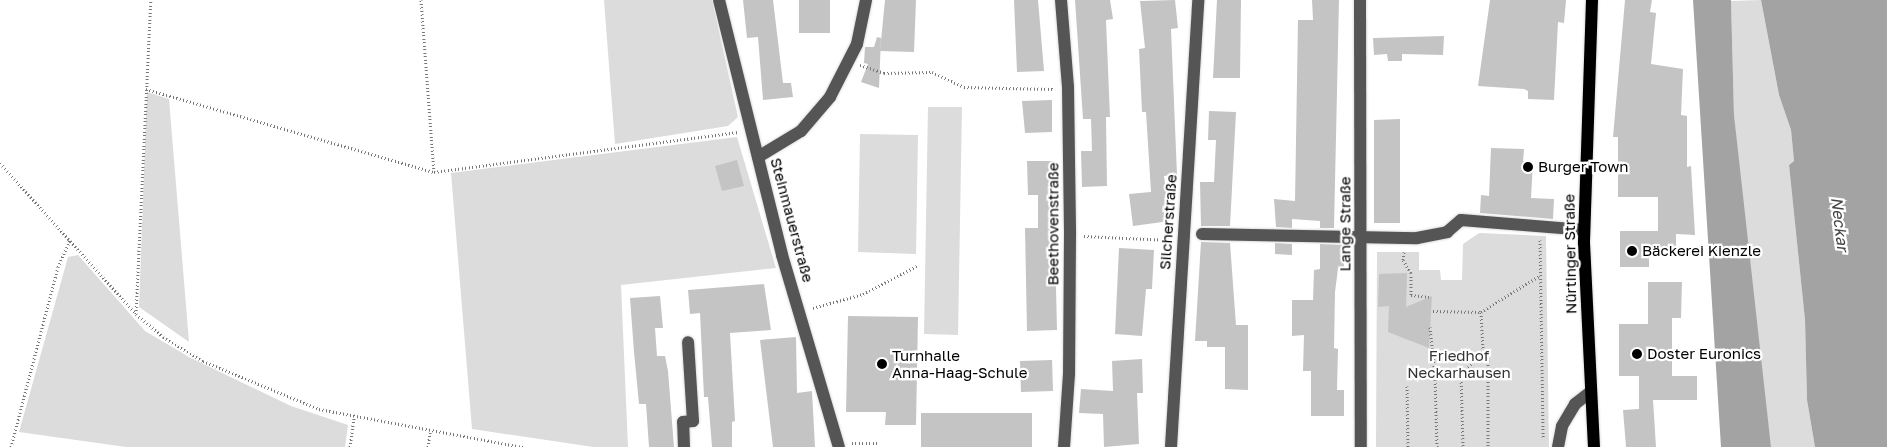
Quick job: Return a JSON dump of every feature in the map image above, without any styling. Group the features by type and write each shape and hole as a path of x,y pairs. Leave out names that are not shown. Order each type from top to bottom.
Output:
{"main road":[{"name":"Nürtinger Straße","path":"1592,0 1584,230 1589,393 1594,447"}],"street":[{"name":"Steinmauerstraße","path":"719,0 758,157 800,312 839,445"},
{"path":"758,157 801,132 830,97 850,62 866,0"},
{"name":"Beethovenstraße","path":"1061,0 1068,87 1070,235 1069,374 1064,447"},
{"name":"Silcherstraße","path":"1171,447 1198,0"},
{"name":"Lange Straße","path":"1360,0 1361,447"},
{"path":"1202,234 1436,235 1461,220 1584,230"},
{"path":"684,447 683,422 693,421 688,342"},
{"path":"1558,447 1562,426 1575,404 1589,393"}],"path":[{"path":"136,314 151,0"},
{"path":"421,0 434,172"},
{"path":"850,62 884,73 932,72 964,87 1068,87"},
{"path":"146,89 434,172 751,130"},
{"path":"0,163 136,314 163,337 203,361 272,392 354,418 523,447"},
{"path":"1543,228 1539,275 1543,447"},
{"path":"1070,235 1183,242"},
{"path":"1405,236 1403,260 1411,273 1411,295 1429,297"},
{"path":"11,447 58,267 70,240"},
{"path":"800,312 863,294 917,266"},
{"path":"1433,311 1481,312 1539,275"},
{"path":"1481,312 1483,351 1488,361 1488,447"},
{"path":"1430,328 1435,375 1437,447"},
{"path":"1463,447 1461,375 1483,351"},
{"path":"1435,375 1461,375"},
{"path":"1406,386 1408,447"},
{"path":"350,447 354,418"},
{"path":"428,447 430,432"},
{"path":"839,445 877,443"}],"green space":[{"path":"604,0 712,0 738,117 728,126 615,144"},
{"path":"1761,0 1779,95 1791,130 1794,161 1789,165 1805,320 1807,400 1815,447 1771,447 1755,330 1734,115 1731,1"},
{"path":"147,92 169,99 189,342 139,307"},
{"path":"928,107 962,107 958,335 924,334"},
{"path":"860,134 918,135 916,254 858,252"},
{"path":"737,137 776,268 621,285 628,447 593,447 472,429 451,173"},
{"name":"Friedhof Neckarhausen","path":"1479,233 1546,236 1549,447 1376,447 1377,252 1419,252 1419,270 1440,270 1441,280 1462,280 1463,244"},
{"path":"78,255 145,331 189,357 291,406 348,425 345,447 126,447 19,432 68,257"}],"water":[{"path":"1693,0 1731,0 1734,115 1771,447 1721,447"},
{"name":"Neckar","path":"1761,0 1887,0 1887,447 1815,447 1807,400 1805,320 1789,165 1794,161 1791,130 1779,95"}],"building":[{"path":"743,0 773,0 783,83 791,83 793,97 763,100 758,37 747,38"},
{"path":"799,0 830,0 830,33 799,33"},
{"path":"885,0 916,0 914,52 880,51"},
{"path":"1014,0 1038,0 1044,71 1017,72"},
{"path":"1075,0 1110,0 1113,19 1106,20 1110,117 1106,117 1107,186 1082,187 1081,151 1092,151 1091,119 1083,119"},
{"path":"1175,0 1178,28 1171,29 1177,175 1164,176 1170,221 1133,226 1129,194 1151,192 1146,112 1142,112 1139,49 1145,48 1140,1"},
{"path":"1217,0 1241,0 1240,78 1213,78"},
{"path":"1312,0 1339,0 1334,228 1320,228 1320,221 1292,219 1292,228 1276,227 1274,199 1295,201 1298,20 1313,20"},
{"path":"1490,0 1566,0 1564,23 1558,22 1554,100 1528,99 1528,91 1524,89 1478,86"},
{"path":"1625,0 1652,0 1650,12 1656,13 1651,64 1683,69 1681,115 1687,116 1687,167 1691,166 1695,235 1676,234 1676,251 1649,251 1649,267 1620,267 1620,231 1658,231 1658,197 1618,197 1618,137 1613,137"},
{"path":"1444,36 1443,55 1402,54 1402,61 1388,61 1387,54 1374,55 1373,38"},
{"path":"877,37 881,38 879,88 861,82 868,64 864,63 865,47 874,47"},
{"path":"1052,100 1052,132 1025,133 1022,101"},
{"path":"1209,111 1236,112 1230,226 1201,226 1200,182 1214,182 1216,140 1208,140"},
{"path":"1400,119 1400,223 1374,223 1374,120"},
{"path":"1491,148 1524,149 1523,161 1533,162 1531,198 1554,199 1553,219 1480,213 1481,195 1489,196"},
{"path":"737,160 744,186 722,191 715,166"},
{"path":"1027,161 1053,161 1057,330 1027,331 1025,228 1038,228 1038,195 1028,195"},
{"path":"1201,242 1230,243 1236,325 1248,325 1248,390 1225,389 1225,347 1207,347 1207,341 1195,341"},
{"path":"1275,243 1292,244 1292,255 1275,254"},
{"path":"1320,244 1344,245 1344,269 1338,269 1335,292 1334,348 1338,349 1337,390 1344,390 1344,416 1311,416 1311,371 1303,371 1304,335 1292,336 1292,300 1313,300 1314,270 1320,269"},
{"path":"1119,248 1154,250 1152,289 1146,289 1142,336 1115,334"},
{"path":"1407,273 1406,307 1432,296 1429,348 1388,332 1389,306 1378,307 1379,274"},
{"path":"1648,282 1682,282 1681,318 1672,318 1672,376 1697,376 1697,400 1653,400 1656,447 1626,447 1623,410 1639,409 1639,376 1619,376 1619,324 1648,324"},
{"path":"764,284 771,330 730,333 735,421 732,422 732,447 712,447 708,397 704,397 700,313 690,314 688,290"},
{"path":"660,296 663,328 655,328 657,356 665,356 668,371 674,447 649,447 646,404 639,404 634,352 630,298"},
{"name":"Turnhalle Anna-Haag-Schule","path":"848,316 918,317 916,425 885,425 886,412 846,412"},
{"path":"796,337 797,393 812,391 815,447 773,447 760,340"},
{"path":"1142,359 1143,393 1137,393 1139,444 1104,447 1103,414 1079,413 1081,389 1113,391 1112,361"},
{"path":"1052,360 1053,391 1021,392 1020,361"},
{"path":"921,413 1032,413 1032,447 921,447"}],"place":[{"name":"Burger Town","path":"1528,167"},
{"name":"Bäckerei Kienzle","path":"1632,251"},
{"name":"Doster Euronics","path":"1637,354"},
{"name":"Turnhalle Anna-Haag-Schule","path":"882,364"}]}
